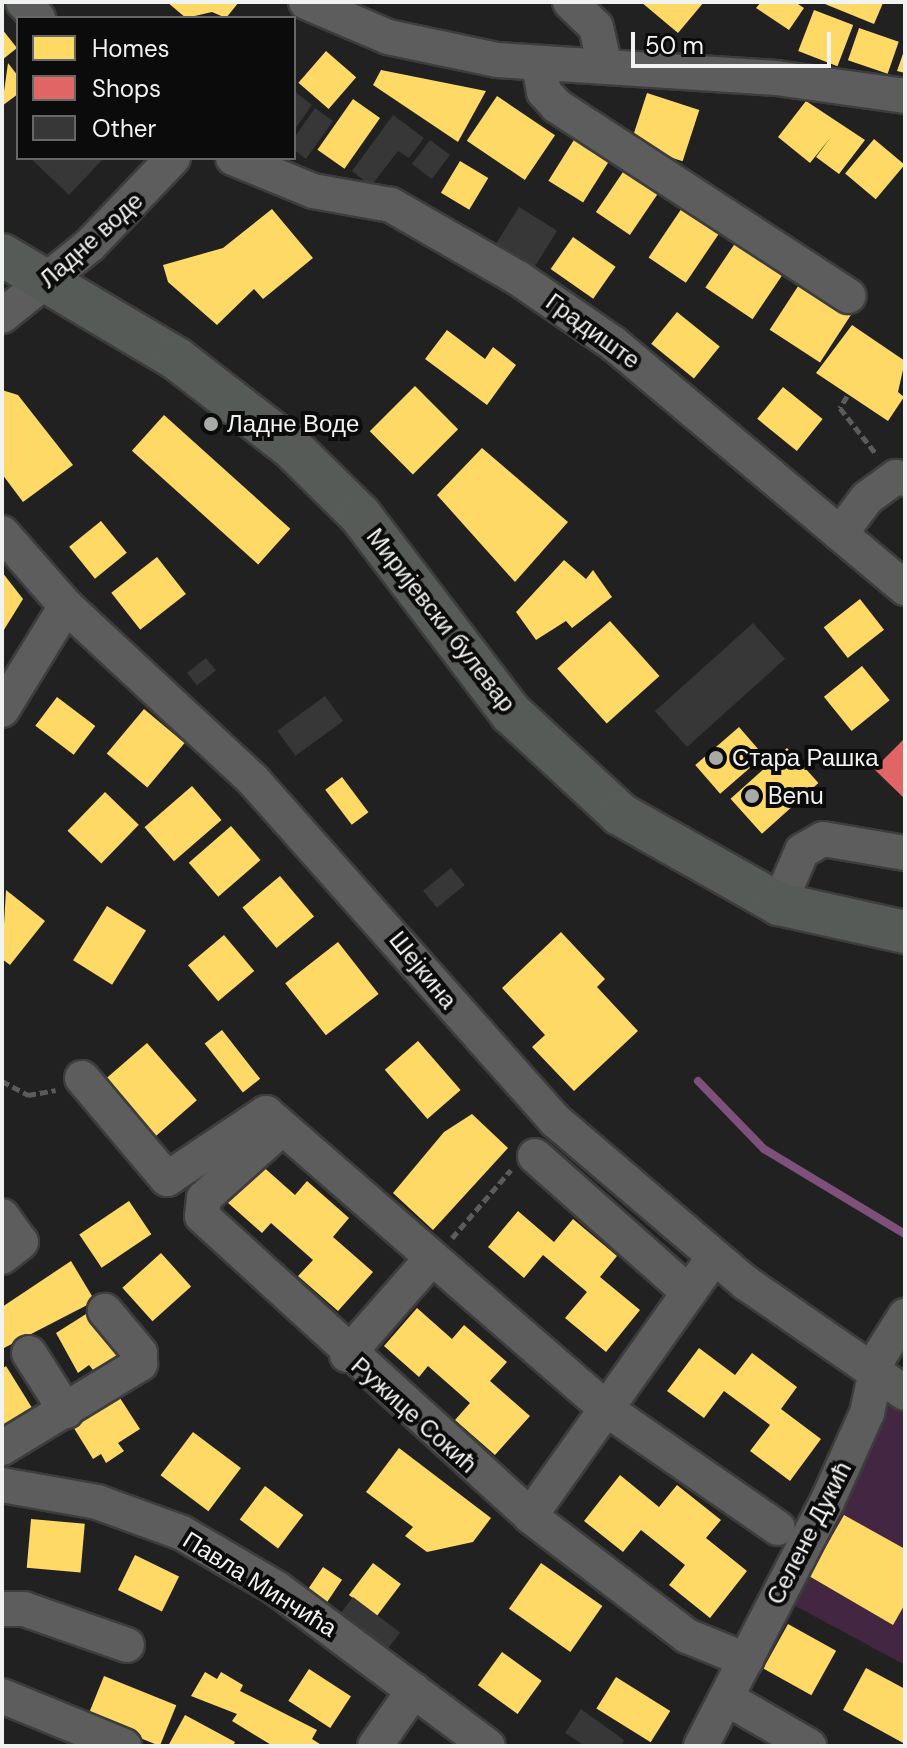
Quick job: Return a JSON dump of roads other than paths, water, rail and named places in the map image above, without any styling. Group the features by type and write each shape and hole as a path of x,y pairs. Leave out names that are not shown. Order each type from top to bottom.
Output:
{"main road":[{"name":"Миријевски булевар","path":"2,255 177,359 291,447 360,515 511,713 578,779 660,841 779,904 901,925"}],"street":[{"path":"306,2 388,37 539,66 776,78 905,96"},
{"path":"570,2 596,27 605,67"},
{"path":"539,66 544,92 567,113 848,296"},
{"name":"Ладне воде","path":"2,316 47,282 171,160"},
{"name":"Градиште","path":"238,160 313,191 391,205 431,223 614,344 905,588"},
{"path":"840,534 867,498 900,478"},
{"name":"Шејкина","path":"2,533 66,606 253,780 527,1092 714,1257 874,1376 905,1393"},
{"path":"2,710 66,606"},
{"path":"779,904 802,851 823,839 905,853"},
{"path":"82,1078 167,1179 259,1113 282,1128 606,1409 778,1528"},
{"name":"Ружице Сокић","path":"282,1128 199,1209 347,1355 530,1516 687,1636 746,1660"},
{"path":"528,1157 688,1292"},
{"path":"2,1216 21,1242 2,1257"},
{"path":"530,1516 714,1257"},
{"path":"347,1355 432,1258"},
{"path":"2,1448 140,1364 140,1353 105,1311"},
{"name":"Селене Дукић","path":"701,1746 854,1444 874,1376 905,1316"},
{"path":"29,1353 66,1411"},
{"name":"Павла Минчића","path":"2,1485 97,1502 182,1533 276,1588 488,1746"},
{"path":"2,1609 24,1609 127,1645"},
{"path":"375,1746 414,1690"},
{"path":"2,1696 124,1746"},
{"path":"726,1698 809,1746"}],"waterway":[{"path":"698,1081 764,1149 905,1234"}],"place":[{"name":"Ладне Воде","path":"211,424"},
{"name":"Стара Рашка","path":"716,758"},
{"name":"Benu","path":"752,796"}]}
